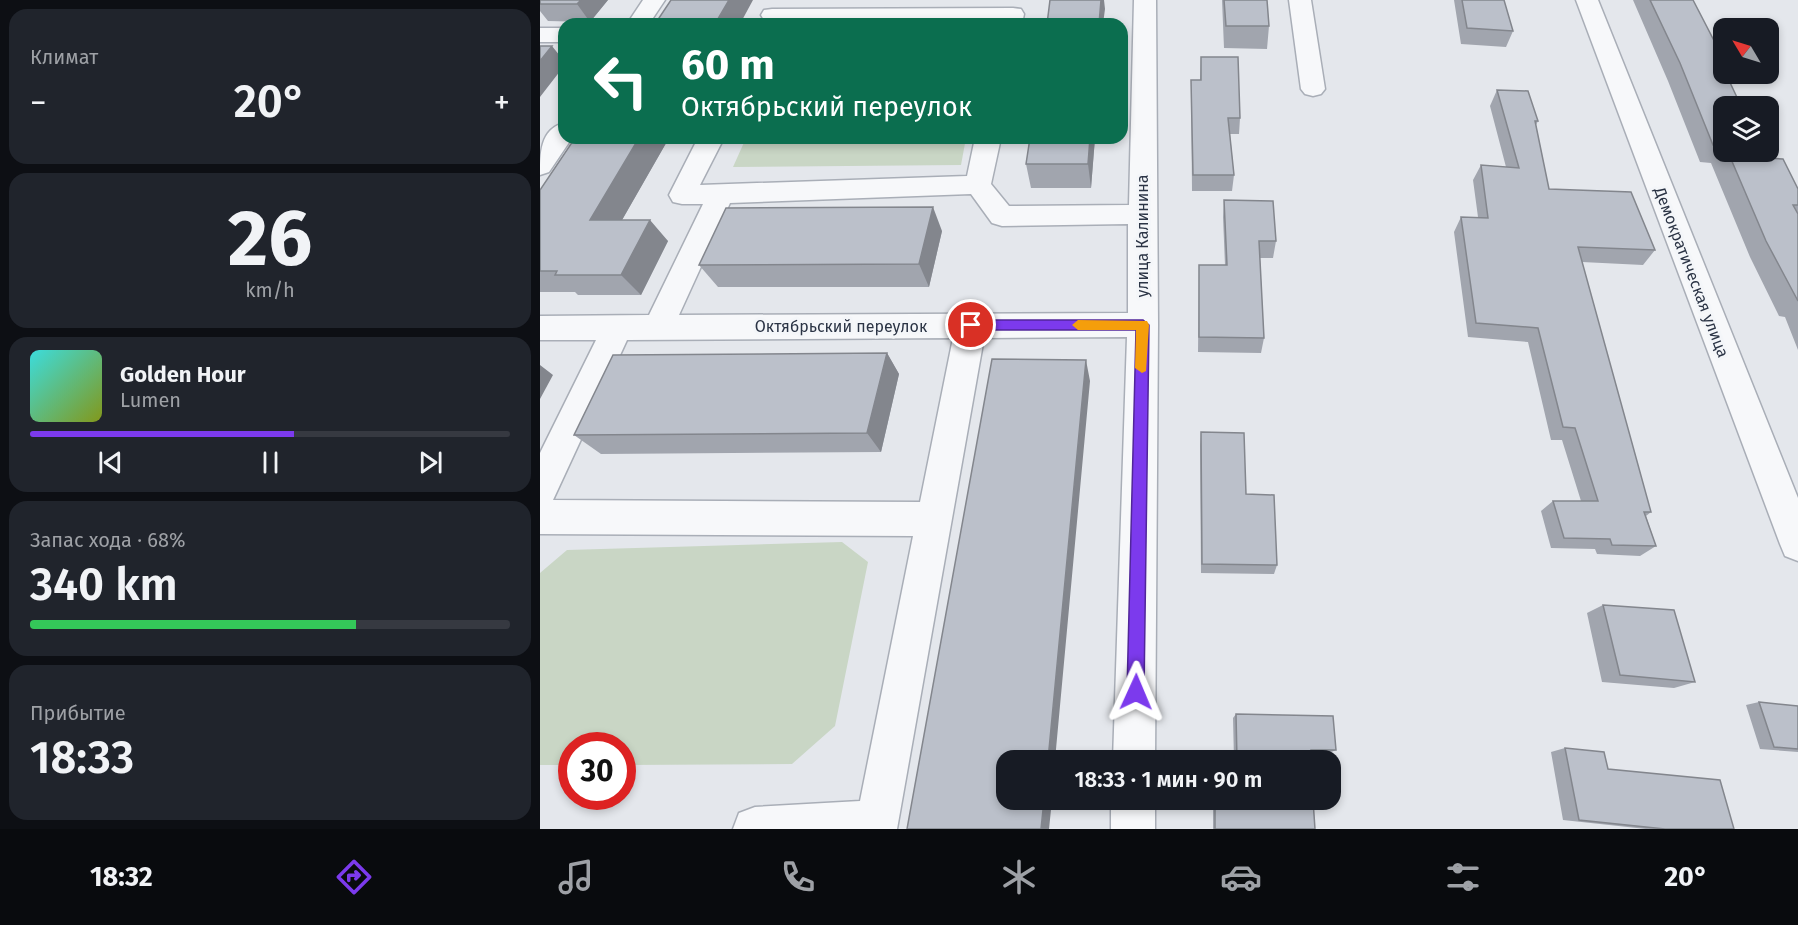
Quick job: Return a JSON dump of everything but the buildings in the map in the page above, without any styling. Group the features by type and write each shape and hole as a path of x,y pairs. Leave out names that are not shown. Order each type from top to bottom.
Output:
{"street":[{"path":"642,18 654,0"},
{"name":"улица Калинина","path":"1134,750 1143,325 1145,0"},
{"path":"1300,0 1313,89"},
{"name":"Демократическая улица","path":"1587,0 1798,544"},
{"path":"773,13 1013,14 1012,18"},
{"path":"540,35 558,35"},
{"path":"540,166 558,140"},
{"path":"708,144 682,195 978,185"},
{"path":"987,144 978,185 1002,216 1142,214"},
{"path":"658,328 721,193"},
{"path":"755,829 879,822 971,325"},
{"name":"Октябрьский переулок","path":"540,328 1143,325"},
{"path":"540,490 617,328"},
{"path":"540,517 935,519"},
{"path":"1133,829 1134,810"}],"green space":[{"path":"743,144 965,144 961,165 733,167"},
{"path":"842,542 868,562 835,726 792,764 636,765 636,732 558,732 558,765 540,765 540,573 567,550"}],"slow traffic":[{"path":"1078,325 1143,325 1142,368"}],"route":[{"path":"971,325 1143,325 1136,692"}]}
